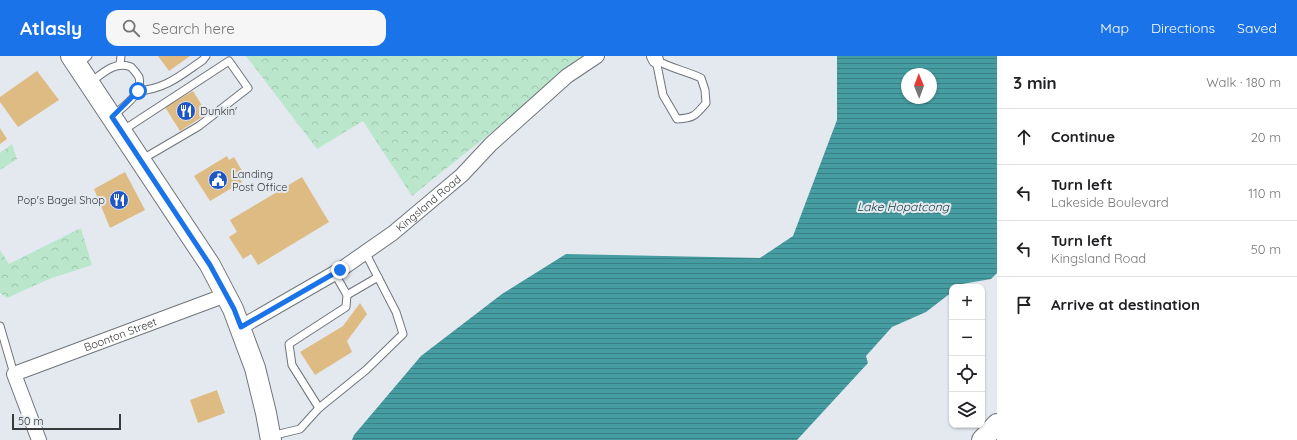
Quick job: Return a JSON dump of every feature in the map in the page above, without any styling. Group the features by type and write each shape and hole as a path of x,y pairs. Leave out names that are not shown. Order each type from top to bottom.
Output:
{"main road":[{"path":"79,59 89,83 210,265 226,295 241,327 261,390 271,438"},
{"path":"982,440 997,424"}],"street":[{"name":"Kingsland Road","path":"241,327 335,274 393,233 462,175 491,144 567,76 597,56"},
{"name":"Boonton Street","path":"14,374 226,295"},
{"path":"14,374 39,440"}],"lane":[{"path":"120,64 121,56"},
{"path":"138,91 160,88 170,83 203,60 206,56"},
{"path":"655,58 666,66 701,78 705,90 706,103 697,114 689,118 677,119 663,95 655,58"},
{"path":"117,124 229,61 248,88 199,126 141,160"},
{"path":"89,83 106,71 120,64 132,67 139,77 140,85 138,91 117,124"},
{"path":"271,438 300,429 319,408 366,370 403,334 396,312 366,252"},
{"path":"319,408 292,365 289,344 346,307 347,295 335,274"},
{"path":"347,295 378,277"},
{"path":"0,326 14,374"}],"green space":[{"path":"246,56 586,56 412,196 363,121 317,149"},
{"path":"12,144 17,159 0,170 0,153"},
{"path":"81,228 92,265 49,279 7,298 0,293 0,250 9,264"}],"water":[{"name":"Lake Hopatcong","path":"837,56 997,56 997,273 991,279 962,284 949,284 949,294 926,312 892,327 866,356 868,363 797,440 352,440 354,435 421,356 502,294 566,254 760,258 793,236 837,120"}],"building":[{"path":"158,56 190,56 169,71"},
{"path":"37,71 59,100 18,127 0,102 0,97"},
{"name":"Dunkin'","path":"193,91 207,114 180,131 165,107"},
{"path":"0,128 7,139 0,144"},
{"name":"Landing Post Office","path":"227,156 229,160 234,157 244,174 239,177 242,182 210,201 194,176"},
{"name":"Pop's Bagel Shop","path":"125,172 145,210 110,228 94,189"},
{"path":"302,177 329,222 258,265 251,254 243,259 229,237 237,232 230,220"},
{"path":"360,303 367,314 347,341 352,352 315,375 300,352 343,326"},
{"path":"217,390 225,413 198,423 190,400"}],"place":[{"name":"Dunkin'","path":"186,111"},
{"name":"Landing Post Office","path":"218,180"},
{"name":"Pop's Bagel Shop","path":"119,200"}],"route":[{"path":"138,91 112,117 210,265 234,309 241,327 291,300 340,270"}]}
